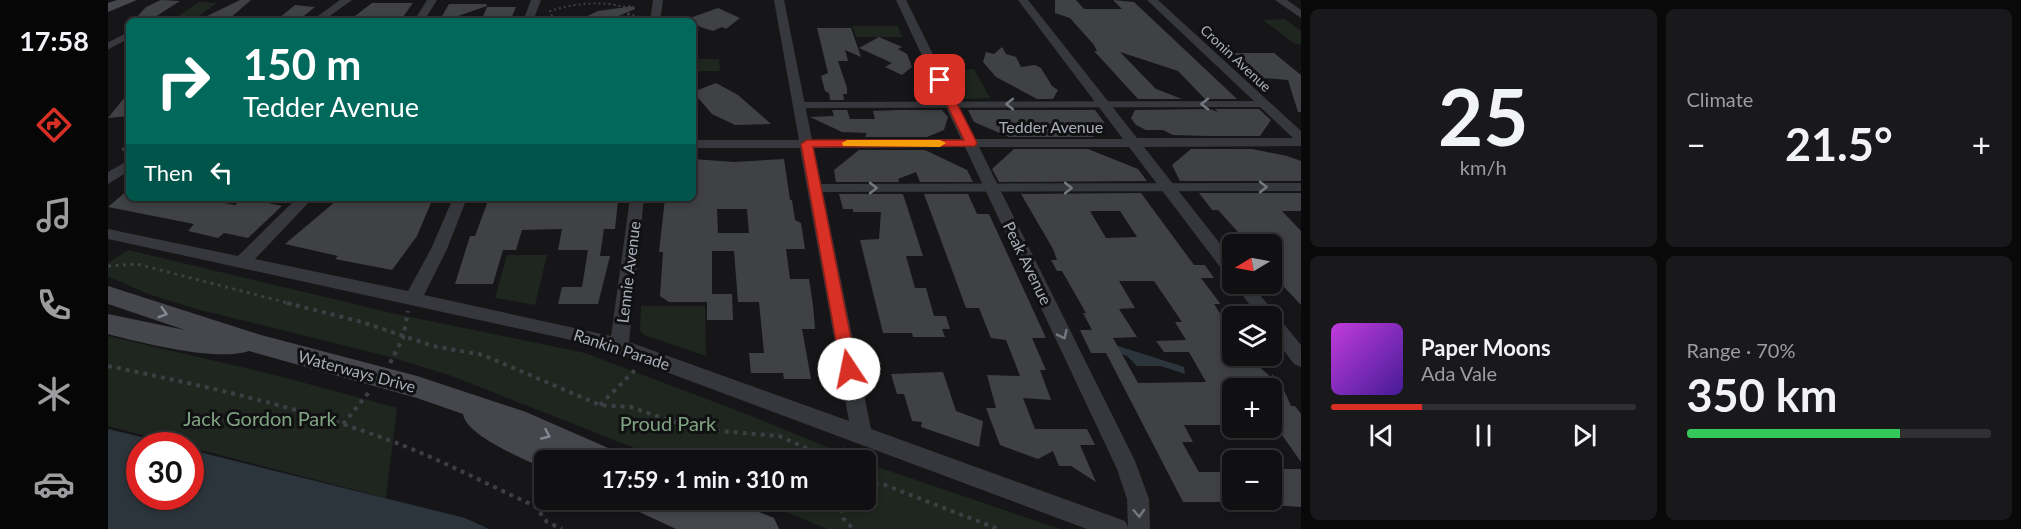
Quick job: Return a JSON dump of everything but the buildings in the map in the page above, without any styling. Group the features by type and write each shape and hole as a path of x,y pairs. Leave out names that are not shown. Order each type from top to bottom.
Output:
{"street":[{"path":"108,6 119,0"},
{"path":"108,6 130,0"},
{"path":"320,18 347,0"},
{"path":"421,18 432,0"},
{"path":"529,18 536,0"},
{"path":"655,18 658,0"},
{"path":"779,0 862,437"},
{"name":"Peak Avenue","path":"901,0 1131,477 1138,499 1139,529"},
{"path":"1023,0 1222,258"},
{"name":"Cronin Avenue","path":"1152,0 1301,140"},
{"path":"1280,0 1301,15"},
{"name":"Tedder Avenue","path":"696,144 1301,140"},
{"path":"108,166 125,152"},
{"path":"108,179 126,166"},
{"path":"242,262 303,201"},
{"path":"412,299 439,249 459,201"},
{"name":"Lennie Avenue","path":"619,346 637,201"},
{"name":"Rankin Parade","path":"108,234 596,338 1117,529"},
{"name":"Waterways Drive","path":"108,294 261,345 381,376 452,399 516,421 582,450"},
{"path":"1250,294 1260,306"},
{"name":"Waterways Drive","path":"108,324 137,332 202,343 261,345"},
{"path":"1282,335 1301,359"},
{"name":"Waterways Drive","path":"452,399 507,437 535,450"},
{"path":"668,510 711,529"},
{"path":"717,510 763,529"}],"lane":[{"path":"108,46 126,37"},
{"path":"800,105 1264,104"},
{"path":"814,188 1301,187"}],"path":[{"path":"553,18 550,11 562,5 609,4 627,8 633,5"},
{"path":"627,8 629,14"},
{"path":"620,18 629,14 639,16 639,18"},
{"path":"108,266 137,264 362,322 404,339 483,355 600,405 631,407 694,429 779,436 810,450"},
{"path":"600,405 633,374 645,355"},
{"path":"108,366 217,388 343,424 396,443 534,506 547,522 561,529"},
{"path":"876,483 998,529"},
{"path":"841,510 843,518 853,529"}],"green space":[{"path":"199,2 217,3 196,18 175,18"},
{"path":"1285,19 1301,31 1301,44 1295,44 1263,20"},
{"path":"852,26 898,26 902,37 856,37"},
{"path":"696,59 719,59 720,71 696,71"},
{"path":"974,69 990,98 965,99 950,70"},
{"name":"Proud Park","path":"128,250 396,314 585,353 749,415 834,450 640,450 449,375 390,357 196,309 148,294 108,276 108,263"},
{"path":"507,255 547,255 535,305 495,298"},
{"path":"641,306 705,306 706,356 644,335 640,330"},
{"name":"Jack Gordon Park","path":"108,336 275,375 397,408 386,498 204,451 204,432 131,432 108,426"},
{"path":"876,466 1060,529 827,529 782,510 876,510"}],"shaded area":[{"path":"1112,344 1184,367 1185,374 1161,366 1137,366 1127,356 1112,351"},
{"path":"108,429 126,433 126,510 204,510 204,453 465,518 489,529 108,529"}],"slow traffic":[{"path":"847,143 940,143"}],"route":[{"path":"849,369 807,144 971,143 940,80"}]}
